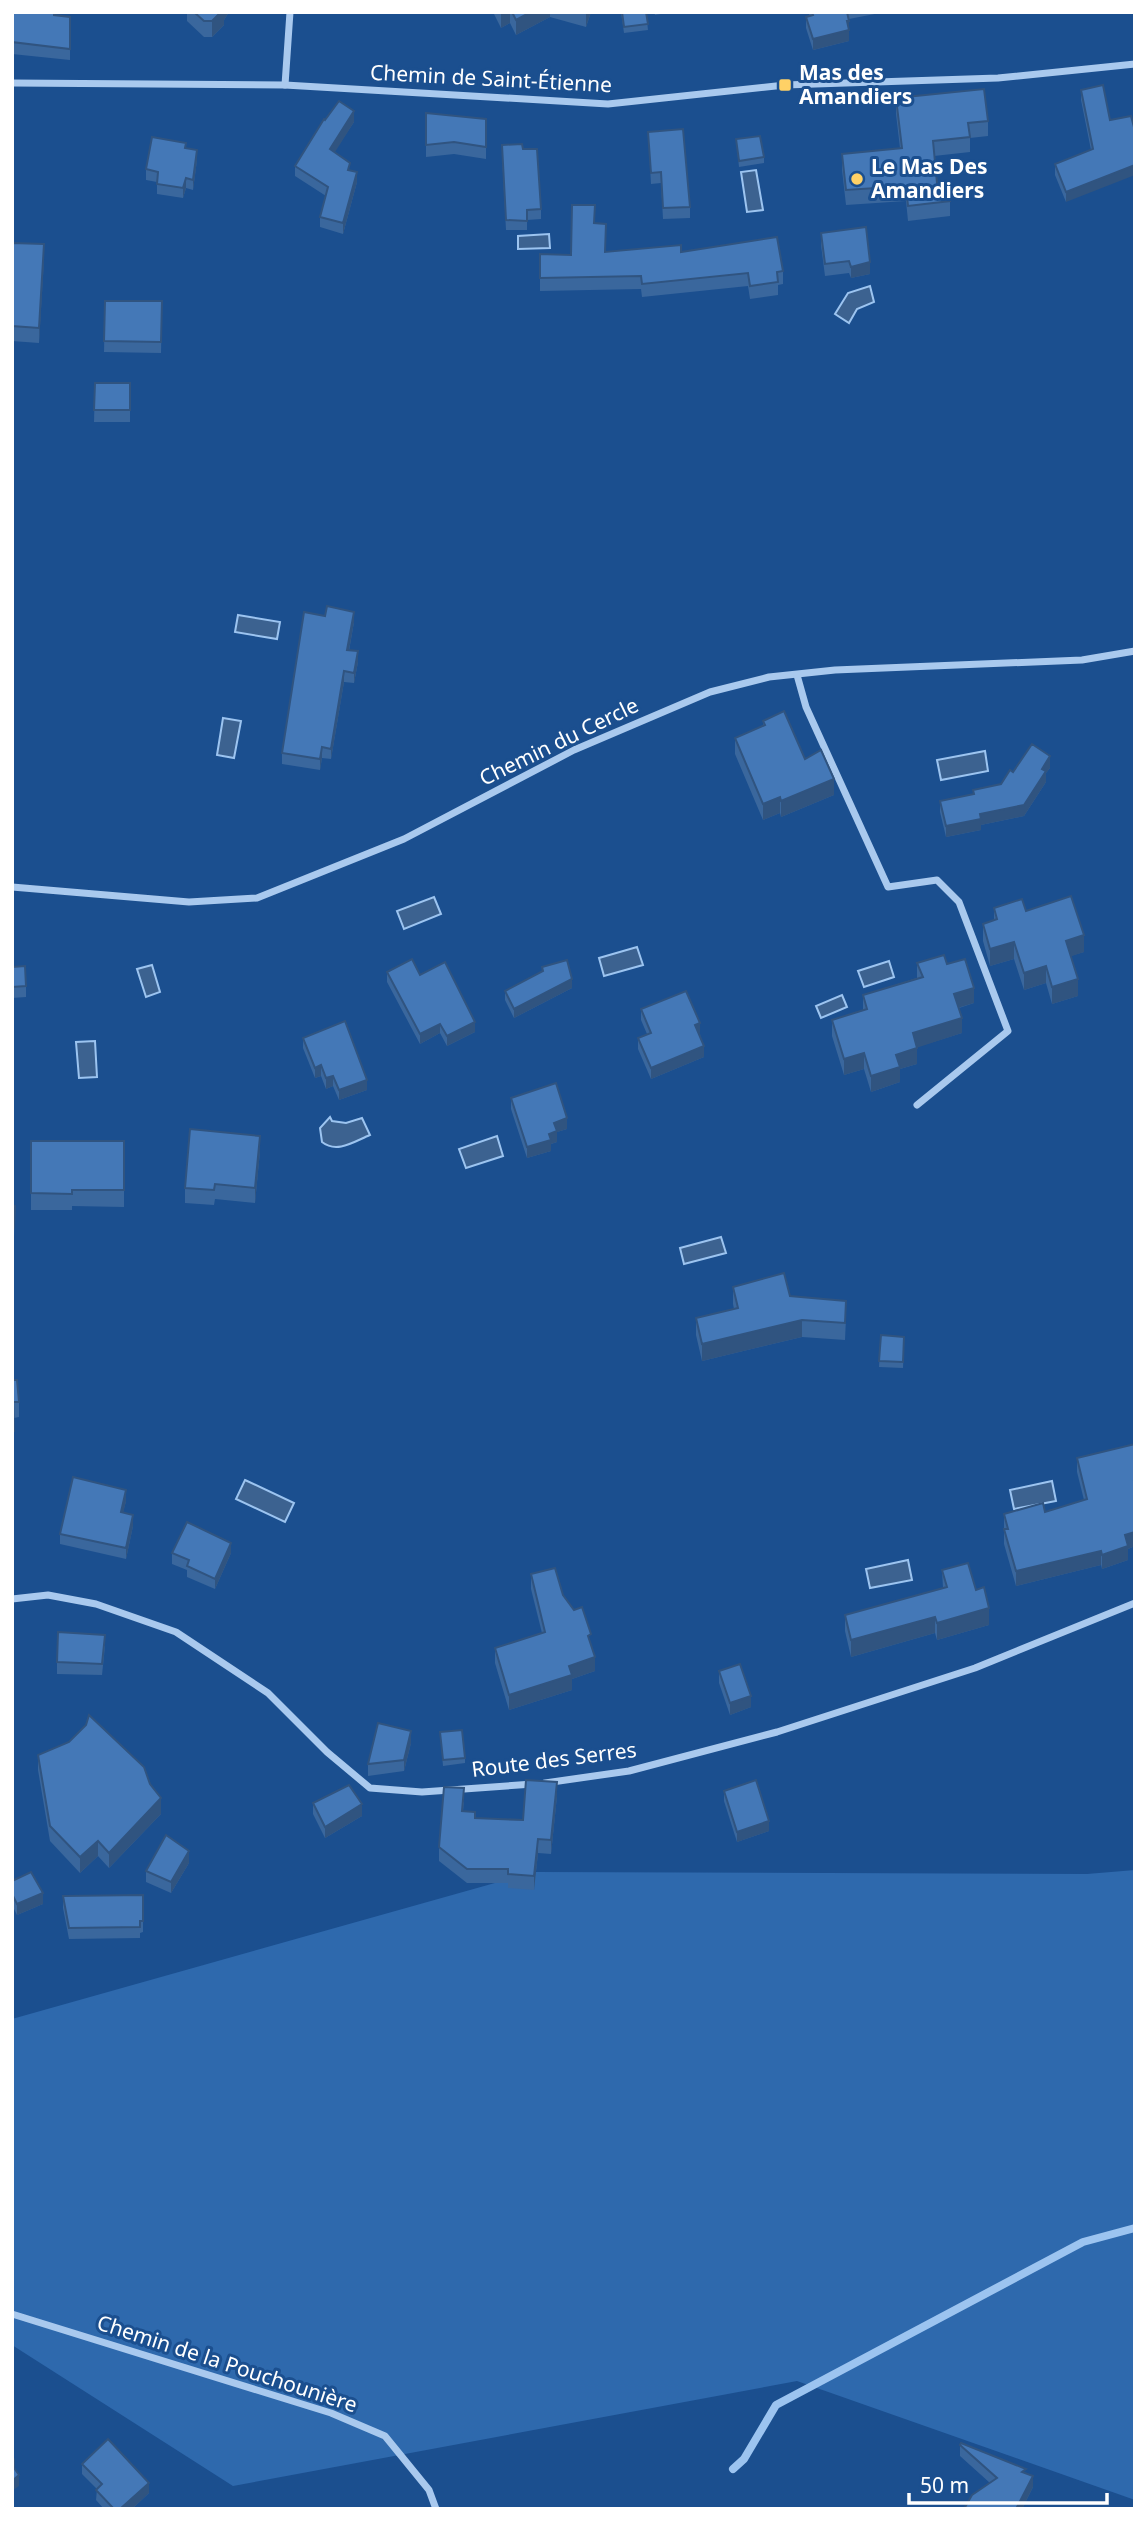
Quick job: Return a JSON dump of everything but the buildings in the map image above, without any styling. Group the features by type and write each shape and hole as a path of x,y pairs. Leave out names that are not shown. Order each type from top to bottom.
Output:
{"street":[{"path":"285,85 290,12"},
{"name":"Chemin de Saint-Étienne","path":"12,83 285,85 608,104 785,85 998,78 1135,64"},
{"name":"Chemin du Cercle","path":"12,887 189,902 257,898 404,839 574,750 710,692 769,677 835,670 1082,660 1135,651"},
{"path":"797,675 806,707 888,887 937,880 959,902 1008,1031 917,1105"},
{"name":"Route des Serres","path":"12,1599 48,1595 96,1604 176,1632 268,1693 327,1752 370,1788 422,1792 523,1786 629,1771 777,1732 975,1668 1135,1603"},
{"name":"Chemin de la Pouchounière","path":"12,2314 331,2413 385,2436 429,2490 436,2509"}],"shaded area":[{"path":"756,170 763,210 747,212 741,172"},
{"path":"549,234 550,248 518,249 518,236"},
{"path":"870,286 874,302 857,309 849,323 835,314 848,293"},
{"path":"238,615 280,622 277,639 235,632"},
{"path":"223,718 241,721 234,758 217,755"},
{"path":"985,751 988,771 941,780 937,760"},
{"path":"434,897 441,914 404,929 397,911"},
{"path":"637,947 643,965 604,976 599,958"},
{"path":"889,961 894,977 864,987 858,971"},
{"path":"152,965 160,992 146,997 137,969"},
{"path":"842,995 847,1007 821,1018 816,1006"},
{"path":"95,1041 97,1077 79,1078 76,1042"},
{"path":"330,1117 332,1121 346,1123 362,1118 370,1135 340,1147 328,1145 322,1142 320,1128"},
{"path":"497,1136 503,1156 466,1168 459,1149"},
{"path":"721,1237 726,1253 684,1264 680,1248"},
{"path":"245,1480 294,1503 285,1522 236,1499"},
{"path":"1052,1481 1056,1501 1014,1509 1010,1490"},
{"path":"908,1560 912,1580 870,1588 866,1569"},
{"path":"1135,1870 1135,2500 797,2381 233,2486 12,2345 12,2019 534,1872 1087,1874"}],"waterway":[{"path":"733,2469 744,2459 776,2405 1083,2242 1135,2228"}],"place":[{"name":"Mas des Amandiers","path":"785,85"},
{"name":"Le Mas Des Amandiers","path":"857,179"}]}
